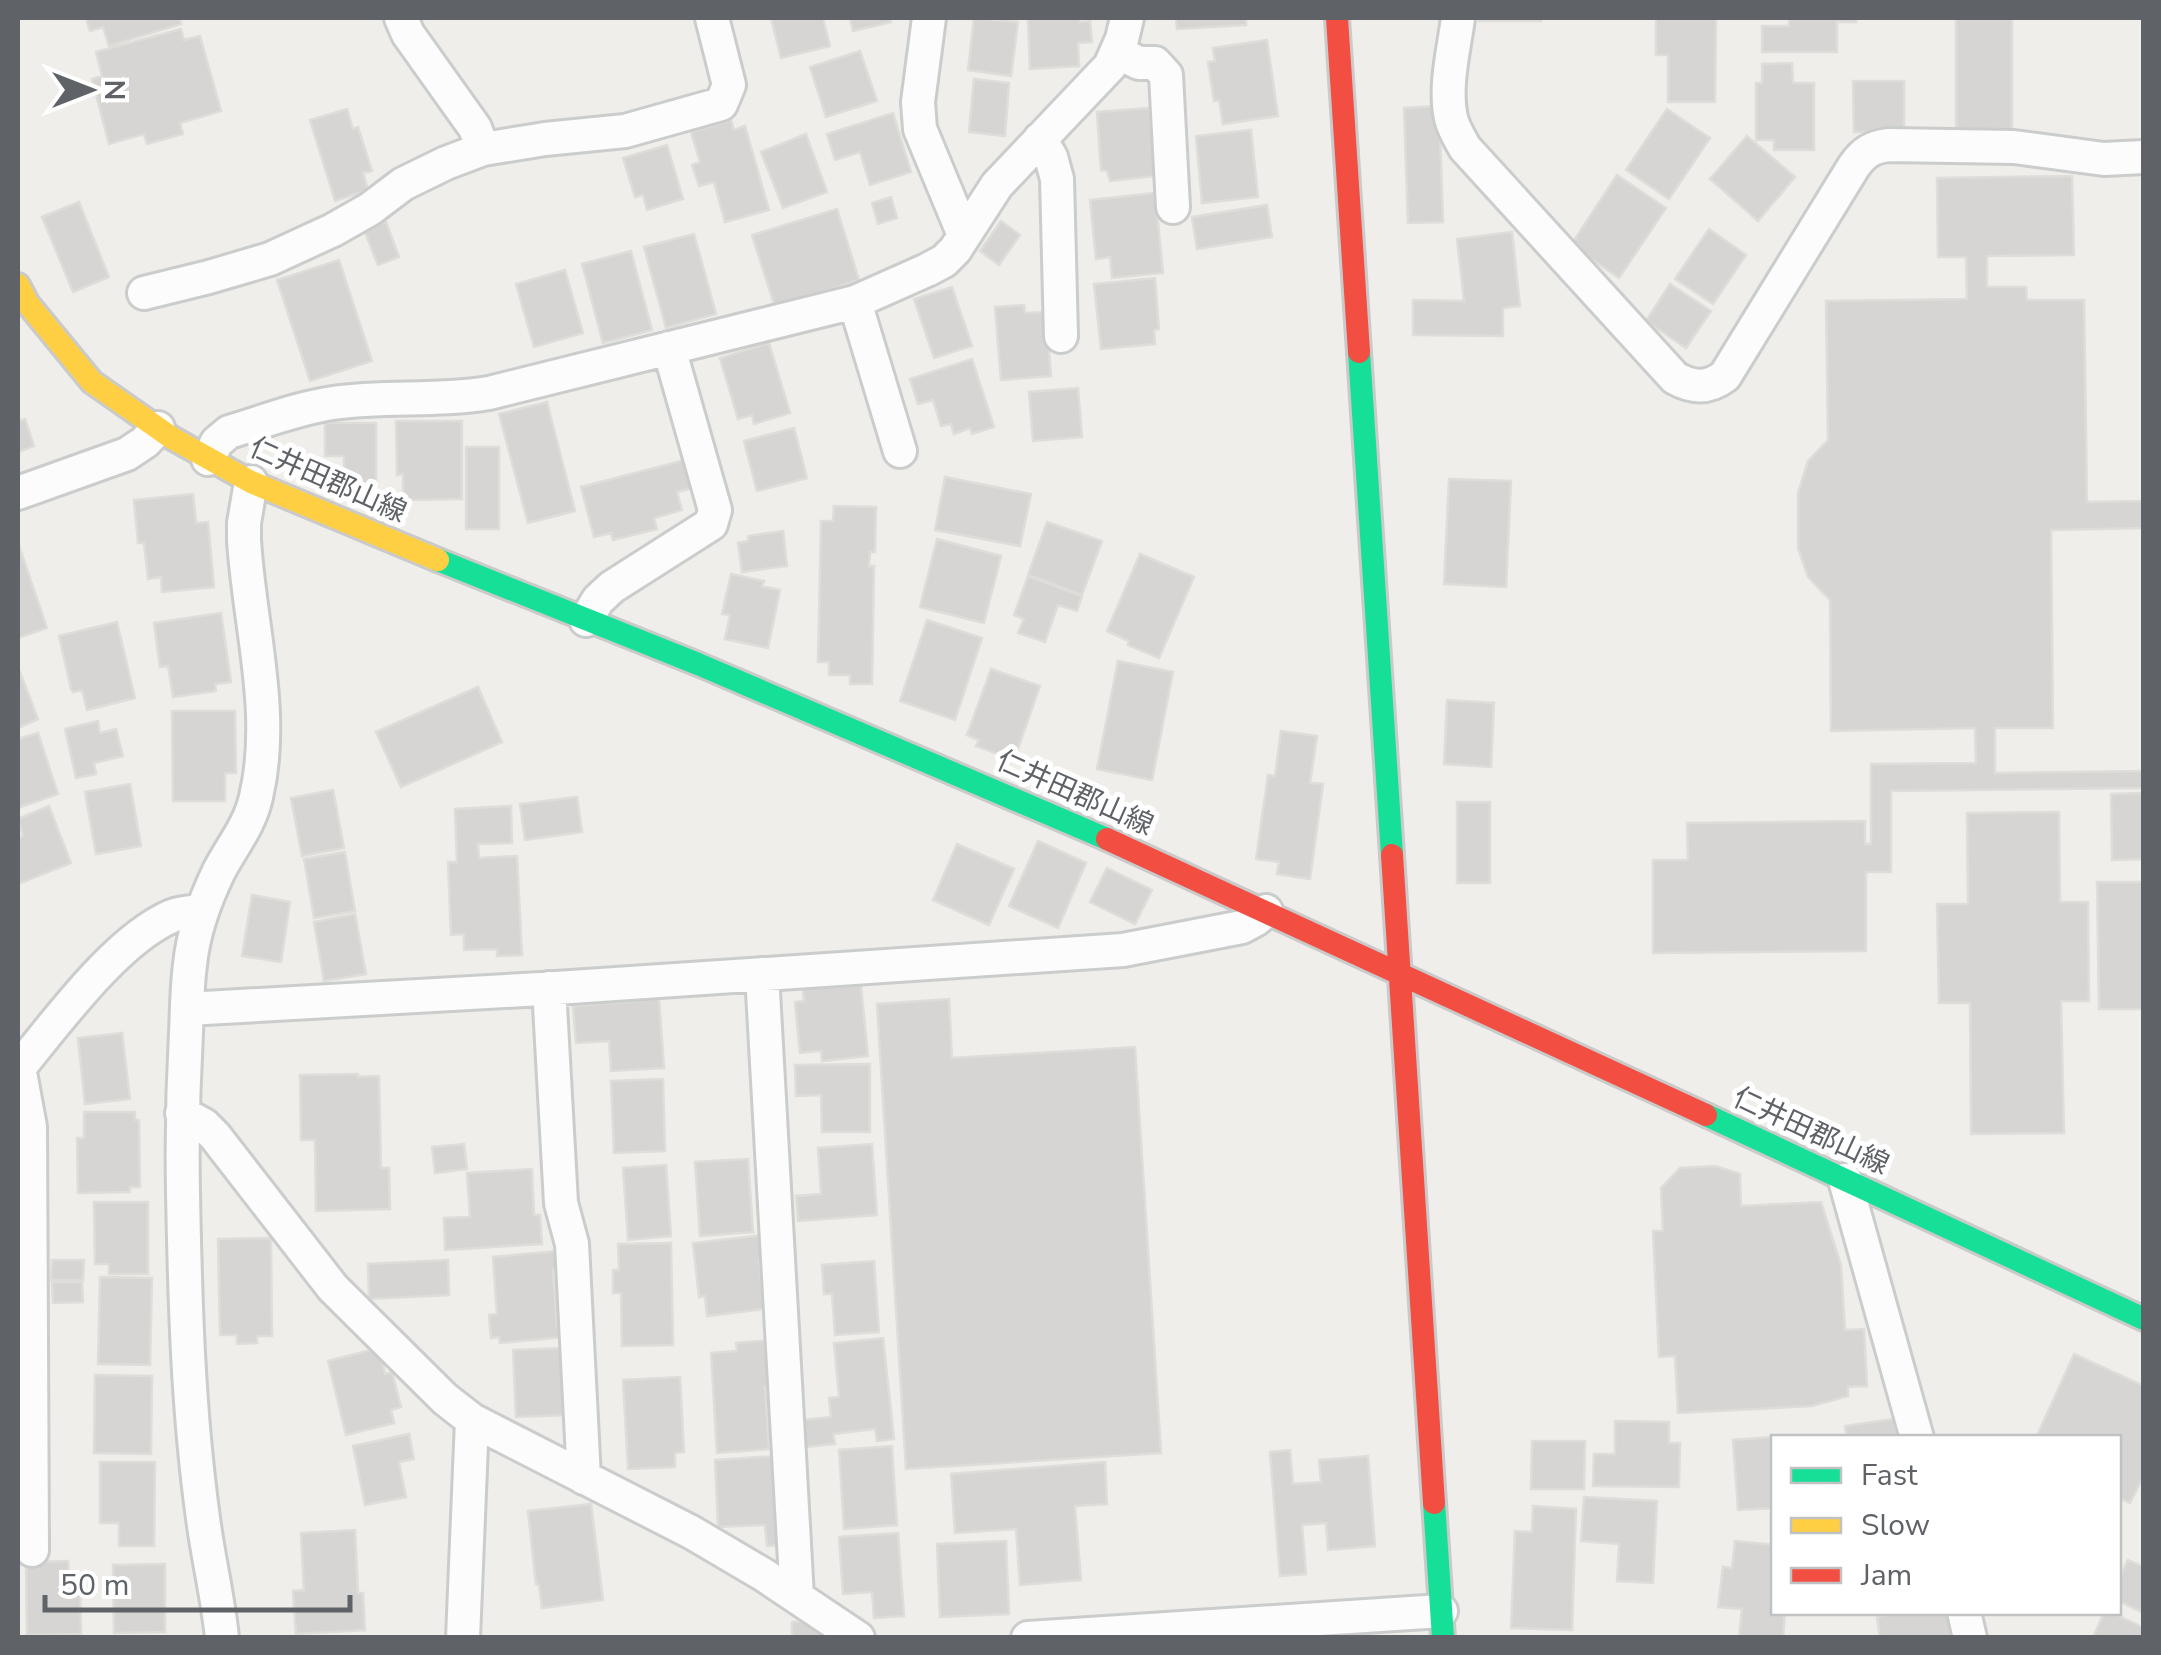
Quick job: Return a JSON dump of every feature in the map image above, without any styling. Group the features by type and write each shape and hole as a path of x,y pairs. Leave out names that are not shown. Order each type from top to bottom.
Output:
{"main road":[{"path":"1337,18 1442,1624"},
{"name":"仁井田郡山線","path":"18,285 28,304 92,382 158,428 251,482 698,664 1066,821 2144,1319"}],"street":[{"path":"401,18 408,34 475,128 483,149"},
{"path":"144,293 270,259 346,223 403,184 483,149 626,131 721,104 729,85 712,18"},
{"path":"929,18 918,102 920,128 964,235"},
{"path":"208,459 217,442 229,432 322,405 462,398 880,293 944,261 955,250 997,184 1110,66 1127,18"},
{"path":"1458,18 1450,106 1452,122 1465,148 1675,378 1687,385 1708,386 1725,376 1854,166 1870,149 1889,145 2014,147 2104,159 2144,158"},
{"path":"1117,52 1139,63 1154,63 1166,75 1173,207"},
{"path":"1040,139 1051,157 1057,179 1062,336"},
{"path":"855,302 900,450"},
{"path":"586,620 612,587 710,524 715,510 669,348"},
{"path":"18,493 128,454 158,428"},
{"path":"222,1638 203,1522 187,1349 182,1114 190,965 202,911 219,872 250,820 258,782 262,739 260,684 244,540 251,482"},
{"path":"32,1550 30,1127 18,1068 85,989 147,929 176,914 202,911"},
{"path":"187,1009 1123,950 1242,926 1266,911"},
{"path":"762,974 797,1598"},
{"path":"549,988 562,1203 572,1244 584,1478"},
{"path":"182,1114 204,1125 215,1136 332,1288 445,1399 472,1420 691,1532 858,1638"},
{"path":"1845,1180 1916,1435"},
{"path":"463,1638 472,1420"},
{"path":"1028,1638 1442,1624"}],"building":[{"path":"86,18 179,18 181,24 109,46 103,27 90,31"},
{"path":"771,18 823,18 830,46 781,58"},
{"path":"850,18 890,18 891,22 853,31"},
{"path":"974,18 1018,22 1011,76 968,70"},
{"path":"1028,18 1090,21 1092,42 1078,43 1079,66 1030,69"},
{"path":"1176,18 1246,18 1246,25 1177,29"},
{"path":"1541,18 1541,21 1479,21"},
{"path":"1656,18 1716,18 1715,102 1668,102 1668,55 1656,55"},
{"path":"1789,18 1856,18 1856,22 1837,22 1837,52 1762,52 1762,26 1789,26"},
{"path":"1956,18 2012,18 2012,134 1956,134"},
{"path":"181,29 184,40 200,36 221,111 180,123 183,134 147,144 144,134 109,144 92,79 102,76 96,52"},
{"path":"1267,40 1278,116 1223,124 1219,100 1214,101 1208,62 1215,61 1213,48"},
{"path":"860,51 877,101 826,117 810,67"},
{"path":"1792,63 1793,83 1814,83 1814,150 1774,150 1774,140 1756,140 1756,83 1762,83 1762,64"},
{"path":"974,79 1009,83 1005,136 969,132"},
{"path":"1853,81 1904,81 1904,131 1854,132"},
{"path":"1439,106 1443,222 1408,223 1404,108"},
{"path":"1149,108 1156,176 1110,181 1107,171 1101,170 1097,112"},
{"path":"347,109 353,129 358,127 372,171 363,173 368,190 335,201 310,120"},
{"path":"1667,109 1710,138 1669,199 1626,170"},
{"path":"893,113 911,172 870,185 860,152 835,160 827,134"},
{"path":"731,120 734,130 745,126 769,210 725,222 714,182 699,186 692,165 700,162 691,132"},
{"path":"1251,130 1258,197 1202,203 1196,136"},
{"path":"806,134 827,192 783,208 761,152"},
{"path":"1747,136 1795,177 1758,221 1710,179"},
{"path":"667,145 683,199 647,210 643,195 635,197 623,158"},
{"path":"1617,175 1666,208 1619,278 1571,245"},
{"path":"2072,176 2074,255 1987,256 1987,287 2026,287 2027,300 2084,300 2087,502 2144,501 2144,528 2051,530 2053,728 1995,728 1995,773 2144,771 2144,788 1891,791 1891,872 1866,872 1866,951 1653,953 1653,860 1688,860 1687,823 1865,821 1865,844 1871,844 1871,764 1976,763 1975,728 1831,731 1830,600 1808,577 1798,548 1798,493 1808,461 1828,440 1826,301 1967,299 1966,257 1938,257 1937,178"},
{"path":"1155,193 1163,273 1112,278 1110,257 1096,259 1090,200"},
{"path":"891,197 897,218 878,224 872,203"},
{"path":"79,202 109,277 73,292 42,217"},
{"path":"1267,205 1272,237 1197,249 1192,217"},
{"path":"837,209 859,280 775,307 752,235"},
{"path":"1001,221 1020,235 999,265 980,251"},
{"path":"386,222 399,257 378,265 364,230"},
{"path":"1709,229 1746,255 1713,304 1675,279"},
{"path":"1512,232 1520,306 1503,308 1503,336 1413,335 1413,300 1464,301 1457,239"},
{"path":"694,234 716,314 666,328 644,247"},
{"path":"631,251 652,330 603,343 582,264"},
{"path":"339,260 372,361 310,381 277,280"},
{"path":"565,270 583,333 534,347 516,284"},
{"path":"1155,278 1159,329 1154,330 1155,344 1101,349 1094,284"},
{"path":"1670,284 1711,311 1686,348 1646,321"},
{"path":"952,287 972,346 934,358 914,299"},
{"path":"1024,305 1025,313 1046,312 1051,376 1001,380 995,307"},
{"path":"769,343 790,413 754,424 752,415 738,419 720,358"},
{"path":"972,359 994,427 972,434 970,428 954,434 951,424 941,426 933,400 918,404 910,379"},
{"path":"1078,388 1082,437 1033,441 1029,392"},
{"path":"547,402 575,511 528,523 499,414"},
{"path":"25,419 34,446 18,452 18,421"},
{"path":"396,421 462,421 462,499 403,500 403,474 397,475"},
{"path":"325,423 376,423 376,484 344,484 344,456 325,456"},
{"path":"794,428 807,478 757,491 744,441"},
{"path":"466,447 499,447 499,529 466,529"},
{"path":"685,460 692,488 677,492 682,510 654,518 657,529 613,540 611,533 594,537 581,487"},
{"path":"945,477 1031,494 1020,546 935,530"},
{"path":"1449,479 1511,481 1506,587 1444,584"},
{"path":"193,494 196,523 208,522 214,587 162,592 161,577 148,579 144,543 138,543 134,500"},
{"path":"834,506 876,507 875,552 870,552 869,566 874,566 872,684 850,684 850,675 829,675 829,662 818,662 821,521 833,521"},
{"path":"1047,522 1102,541 1082,595 1028,575"},
{"path":"783,531 787,566 742,572 738,543 748,541 748,536"},
{"path":"937,539 1001,556 984,623 920,607"},
{"path":"18,543 47,628 18,638"},
{"path":"1140,554 1194,577 1159,658 1107,631"},
{"path":"731,574 764,581 762,586 780,590 768,648 725,639 730,615 722,614"},
{"path":"1028,576 1082,596 1077,611 1058,605 1045,642 1018,633 1024,619 1014,615"},
{"path":"221,613 231,682 215,684 216,691 173,697 168,666 160,667 154,623"},
{"path":"927,620 982,638 955,720 900,701"},
{"path":"117,622 135,698 87,710 82,690 71,689 59,636"},
{"path":"1118,661 1173,672 1152,780 1097,769"},
{"path":"18,667 38,719 18,728"},
{"path":"991,669 1040,686 1014,760 976,746 979,740 967,735"},
{"path":"478,687 502,742 401,787 376,732"},
{"path":"1447,700 1494,703 1491,767 1444,764"},
{"path":"172,711 235,711 236,773 225,773 225,801 173,801"},
{"path":"98,721 100,733 116,729 123,756 94,763 96,774 76,778 65,729"},
{"path":"1281,731 1317,736 1310,783 1323,784 1310,879 1277,874 1279,862 1256,859 1268,775 1275,776"},
{"path":"38,733 58,794 18,808 18,739"},
{"path":"130,784 141,846 96,854 85,792"},
{"path":"333,790 344,848 302,856 291,798"},
{"path":"2144,793 2144,859 2112,860 2111,794"},
{"path":"577,797 582,832 525,840 520,804"},
{"path":"1457,802 1490,802 1490,883 1457,883"},
{"path":"49,806 71,863 18,884 18,839 23,836 18,819"},
{"path":"511,806 512,843 478,844 479,858 517,856 522,955 497,956 497,949 464,950 464,934 451,935 448,862 457,862 455,809"},
{"path":"2059,812 2060,902 2088,902 2089,1001 2061,1001 2064,1133 1971,1134 1970,1003 1939,1003 1937,904 1968,904 1967,813"},
{"path":"1038,841 1086,863 1058,928 1009,906"},
{"path":"957,844 1014,869 989,925 933,900"},
{"path":"345,852 355,911 314,918 304,859"},
{"path":"1107,868 1152,890 1135,924 1090,902"},
{"path":"2097,882 2144,882 2144,1009 2099,1009"},
{"path":"252,895 290,902 281,962 242,956"},
{"path":"355,914 366,974 324,981 314,922"},
{"path":"860,976 868,1056 822,1061 821,1051 800,1053 795,1002 804,1001 802,982"},
{"path":"659,999 664,1068 611,1071 609,1041 576,1043 573,1006"},
{"path":"949,999 952,1058 1135,1047 1161,1453 906,1469 877,1004"},
{"path":"122,1033 130,1099 85,1104 78,1038"},
{"path":"870,1064 870,1132 822,1132 821,1095 796,1096 795,1065"},
{"path":"300,1075 379,1076 381,1168 389,1168 390,1209 316,1211 315,1140 301,1140"},
{"path":"663,1079 665,1151 614,1153 611,1081"},
{"path":"84,1112 135,1112 135,1120 139,1120 140,1187 130,1187 130,1192 78,1193 77,1138 84,1138"},
{"path":"464,1144 467,1169 435,1173 432,1147"},
{"path":"872,1144 877,1215 798,1221 796,1196 821,1194 818,1148"},
{"path":"748,1159 753,1232 700,1236 695,1162"},
{"path":"666,1165 671,1236 628,1240 623,1168"},
{"path":"1715,1166 1740,1174 1741,1206 1821,1202 1841,1265 1845,1330 1864,1329 1867,1386 1848,1387 1848,1396 1812,1406 1678,1413 1675,1356 1659,1357 1653,1231 1663,1231 1661,1188 1680,1168"},
{"path":"532,1169 534,1215 540,1215 542,1244 445,1250 444,1218 470,1217 467,1173"},
{"path":"94,1202 148,1202 148,1274 109,1274 109,1264 95,1264"},
{"path":"764,1235 767,1260 759,1260 764,1309 707,1316 705,1296 699,1297 693,1243"},
{"path":"271,1238 272,1336 257,1336 257,1343 237,1344 237,1335 220,1335 218,1239"},
{"path":"671,1243 673,1345 622,1346 621,1293 613,1293 613,1270 619,1270 618,1244"},
{"path":"557,1251 559,1270 553,1270 557,1326 562,1326 563,1337 500,1343 499,1337 491,1338 489,1315 497,1314 493,1257"},
{"path":"52,1260 84,1260 83,1280 51,1280"},
{"path":"448,1260 449,1295 369,1299 368,1264"},
{"path":"874,1261 879,1332 835,1335 832,1294 824,1294 822,1265"},
{"path":"100,1277 152,1278 150,1365 98,1364"},
{"path":"52,1282 82,1282 83,1302 53,1303"},
{"path":"883,1338 894,1439 877,1441 875,1429 833,1434 835,1444 806,1447 803,1420 831,1417 829,1398 839,1397 834,1343"},
{"path":"773,1340 775,1386 765,1387 769,1449 717,1453 711,1353 737,1351 736,1343"},
{"path":"379,1348 385,1374 392,1372 401,1407 391,1410 394,1423 346,1435 328,1361"},
{"path":"564,1348 567,1415 516,1417 513,1350"},
{"path":"2074,1354 2144,1386 2144,1475 2130,1503 2121,1499 2121,1435 2037,1435"},
{"path":"95,1375 152,1376 151,1454 94,1453"},
{"path":"680,1377 684,1452 675,1453 675,1467 628,1469 623,1380"},
{"path":"1894,1419 1897,1435 1846,1435 1845,1426"},
{"path":"1615,1421 1669,1422 1669,1443 1680,1443 1679,1487 1593,1486 1594,1454 1615,1454"},
{"path":"409,1434 414,1459 399,1462 406,1497 365,1505 353,1446"},
{"path":"1771,1437 1771,1508 1738,1510 1733,1440"},
{"path":"1532,1441 1585,1441 1584,1489 1531,1489"},
{"path":"892,1446 897,1525 844,1529 839,1450"},
{"path":"1290,1450 1293,1484 1321,1482 1319,1460 1368,1456 1375,1546 1328,1550 1326,1523 1302,1525 1306,1574 1280,1576 1270,1452"},
{"path":"777,1456 784,1545 767,1546 765,1525 718,1527 715,1460"},
{"path":"100,1462 155,1462 154,1546 119,1546 119,1523 100,1523"},
{"path":"1105,1462 1107,1504 1075,1506 1081,1580 1020,1585 1016,1529 955,1533 951,1474"},
{"path":"1584,1497 1657,1501 1653,1583 1617,1581 1619,1544 1581,1541"},
{"path":"591,1504 603,1600 542,1608 528,1511"},
{"path":"1533,1506 1576,1509 1572,1630 1511,1628 1515,1531 1532,1532"},
{"path":"355,1530 358,1593 363,1593 365,1630 296,1634 293,1591 304,1590 301,1533"},
{"path":"898,1533 904,1616 874,1618 872,1592 843,1594 839,1537"},
{"path":"1006,1541 1009,1614 940,1617 937,1544"},
{"path":"1735,1541 1771,1545 1771,1615 1785,1615 1783,1638 1739,1638 1742,1609 1718,1607 1723,1567 1732,1568"},
{"path":"2128,1560 2144,1567 2144,1613 2121,1602 2121,1575"},
{"path":"68,1561 69,1576 80,1576 81,1634 27,1635 26,1562"},
{"path":"165,1564 165,1632 114,1633 113,1565"},
{"path":"1949,1615 1953,1638 1880,1638 1877,1617"},
{"path":"2103,1615 2117,1615 2144,1628 2144,1638 2093,1638"},
{"path":"817,1621 845,1638 792,1638 792,1622"}],"traffic: fast":[{"path":"1359,352 1392,855"},
{"path":"438,560 698,664 1107,839"},
{"path":"1706,1115 2144,1319"},
{"path":"1434,1503 1443,1638"}],"traffic: slow":[{"path":"18,285 28,304 92,382 172,438 251,482 438,560"}],"traffic: jam":[{"path":"1337,18 1359,352"},
{"path":"1107,839 1706,1115"},
{"path":"1392,855 1434,1503"}]}
